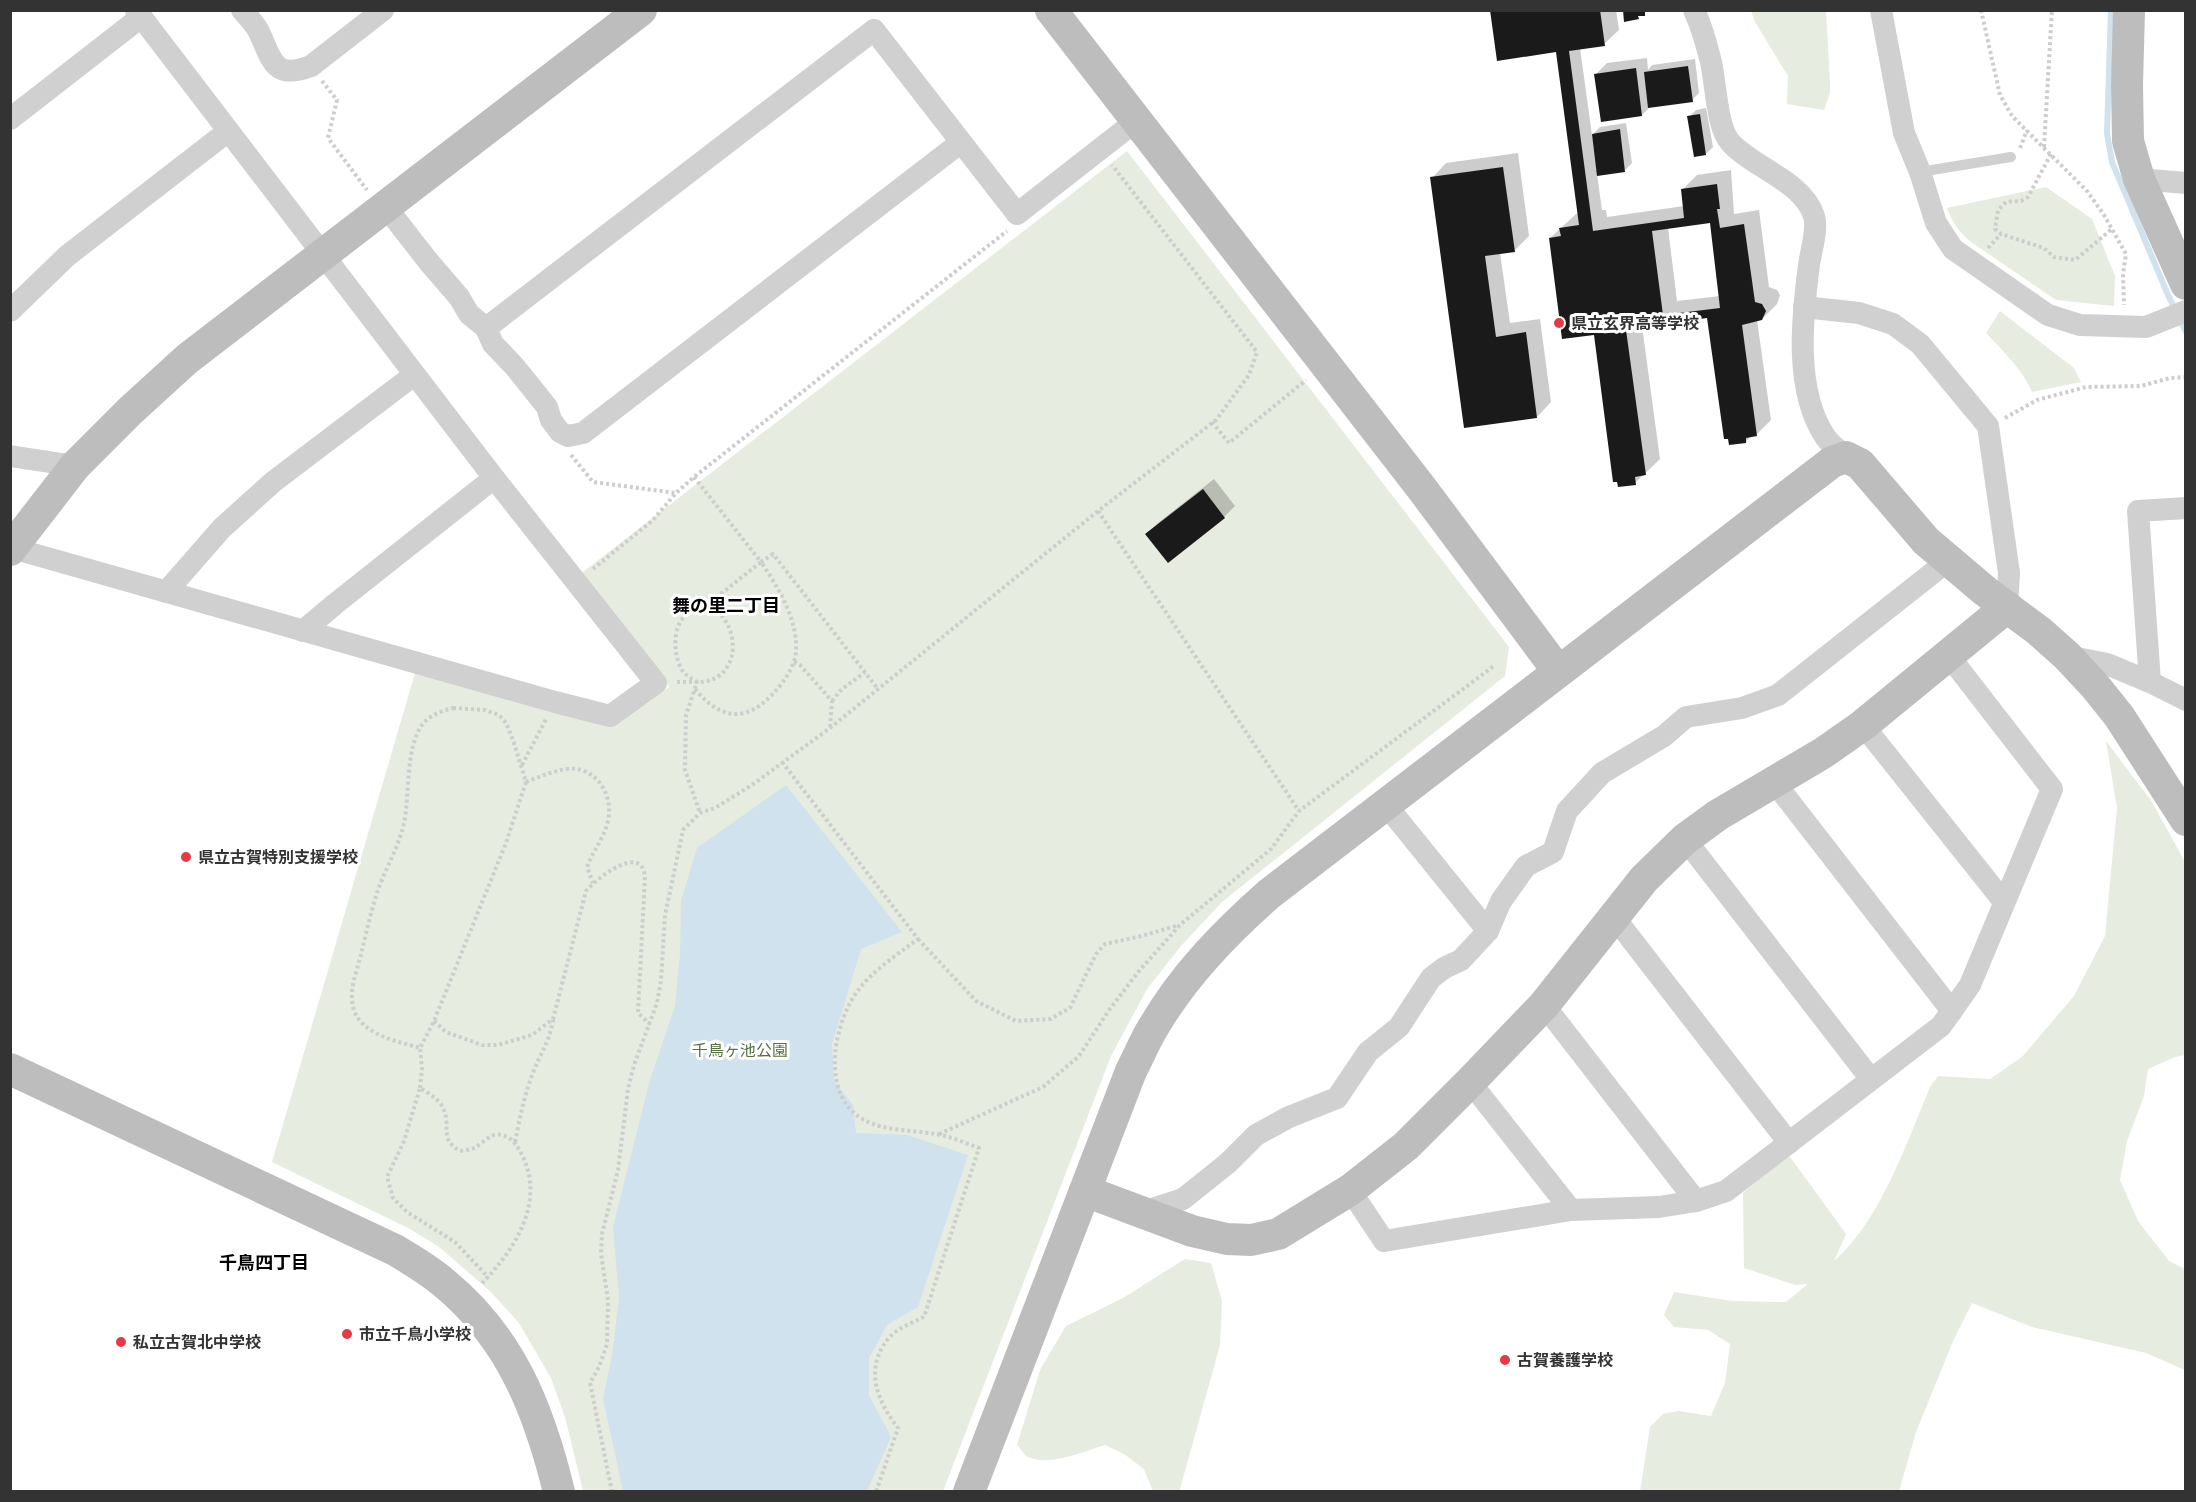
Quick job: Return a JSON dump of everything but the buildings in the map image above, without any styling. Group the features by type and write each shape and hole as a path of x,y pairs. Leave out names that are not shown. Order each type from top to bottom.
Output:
{"street":[{"path":"242,10 257,28 263,45 276,65 286,72 297,72 311,66 383,10"},
{"path":"10,119 139,14 227,132 322,255 414,375 656,683 610,716 11,549 75,466 187,359 322,255 386,207 641,10"},
{"path":"1050,10 1423,490 1558,671"},
{"path":"1881,10 1904,133 1920,172 1936,224 1953,249 2049,315 2080,325 2146,327 2186,311"},
{"path":"2129,10 2128,141 2139,179 2186,285"},
{"path":"1696,11 1711,59 1721,119 1727,139 1742,154 1795,189 1809,203 1815,218 1804,307 1805,385 1812,412 1827,439 1846,457 1860,464 1926,541 2067,656 2119,716 2186,820"},
{"path":"486,328 874,30 1017,214 1136,121"},
{"path":"10,311 67,256 227,132"},
{"path":"386,207 459,297 469,314 486,328 493,344 547,407 551,420 560,432 568,436 583,433 960,143"},
{"path":"2139,179 2186,183"},
{"path":"1085,1191 1192,1231 1227,1239 1251,1240 1278,1234 1350,1190 1406,1146 1544,1005 1644,879 1685,838 1718,815 1776,783 1863,725 2007,607 2009,573 1988,426 1920,344 1893,324 1859,313 1804,307"},
{"path":"165,592 222,528 273,482 414,375"},
{"path":"10,456 75,466"},
{"path":"969,1491 1131,1071 1154,1026 1188,976 1232,927 1262,901 1832,462 1846,457"},
{"path":"303,632 494,478"},
{"path":"2150,682 2138,511 2186,508"},
{"path":"1143,1212 1183,1199 1228,1163 1256,1135 1289,1116 1337,1098 1368,1052 1399,1028 1431,978 1444,968 1461,960 1488,931 1501,901 1526,866 1553,852 1567,811 1602,773 1664,736 1686,717 1742,708 1778,695 1949,560"},
{"path":"1350,1190 1384,1242 1571,1210 1659,1207 1696,1201 1726,1191 1870,1078 1941,1026 1970,985 2052,789 1948,656"},
{"path":"2067,656 2108,664 2186,700"},
{"path":"1863,725 2004,902"},
{"path":"1776,783 1952,1011"},
{"path":"1386,805 1488,931"},
{"path":"1685,838 1870,1078"},
{"path":"1614,917 1789,1143"},
{"path":"1544,1005 1696,1201"},
{"path":"10,1069 395,1250 444,1282 481,1319 519,1373 530,1397 559,1491"},
{"path":"1470,1082 1571,1210"}],"lane":[{"path":"1920,172 2011,156"}],"path":[{"path":"1981,10 2000,95 2012,116 2087,191 2126,254 2123,274 2125,327"},
{"path":"2044,147 2052,10"},
{"path":"311,66 337,100 328,138 369,191 386,207"},
{"path":"612,1491 590,1383 599,1367 607,1344 608,1300 601,1254 602,1234 618,1170 633,1065 657,1003 661,981 665,915 674,878 680,836 689,822 700,813 715,808 830,728 1098,511 1212,422 1249,375 1257,352 1099,149"},
{"path":"2051,154 2028,197 2021,201 2006,202 1998,210 1995,229 2001,234 2038,245 2054,257 2075,260 2112,229"},
{"path":"576,583 653,520 676,493 694,477 1007,232 1017,214"},
{"path":"1212,422 1229,443 1325,364"},
{"path":"1988,426 2037,400 2086,387 2141,386 2170,378 2186,377"},
{"path":"568,436 569,453 593,482 676,493"},
{"path":"694,477 761,562 777,586 795,632 796,650 794,662 780,686 768,700 748,712 735,715 715,709 695,689"},
{"path":"1098,511 1299,811"},
{"path":"708,604 726,621 730,630 733,651 724,673 711,680 697,682 681,669 676,651 676,634 682,618 708,604 773,554 878,689"},
{"path":"794,662 800,665 832,701"},
{"path":"938,1134 1043,1087 1079,1056 1109,1010 1139,971 1180,925 1271,849 1299,811 1494,666"},
{"path":"830,728 832,701 841,690 865,672"},
{"path":"697,682 687,715 685,770 700,813"},
{"path":"522,765 555,702"},
{"path":"420,1048 375,1033 358,1017 354,1008 352,988 378,889 396,849 404,823 413,750 422,726 440,711 453,708 484,710 499,715 506,723 526,782 506,843 434,1021 420,1048 422,1069 420,1088 404,1141 387,1177 393,1197 407,1212 456,1242 488,1277"},
{"path":"782,762 918,939 976,1001 1016,1021 1050,1019 1070,1008 1096,954 1105,944 1180,925"},
{"path":"526,782 568,768 591,775 606,790 609,802 608,822 587,867 593,883"},
{"path":"515,1142 524,1098 533,1072 550,1038 586,891 608,871 634,862 644,871 638,1012 650,1024"},
{"path":"876,1491 898,1428 888,1415 876,1390 875,1371 880,1353 888,1338 898,1330 924,1317 979,1148 938,1134 880,1126 864,1120 852,1111 840,1094 834,1071 842,1026 853,999 877,971 918,939"},
{"path":"434,1021 446,1032 482,1045 498,1045 532,1035 553,1019"},
{"path":"420,1088 434,1097 442,1106 447,1125 446,1138 452,1146 460,1151 473,1149 500,1134 515,1142 528,1169 531,1183 531,1198 519,1236 499,1266 464,1301"}],"green space":[{"path":"1751,11 1826,11 1830,93 1824,110 1787,104 1788,76 1755,22"},
{"name":"千鳥ヶ池公園","path":"1127,151 1509,647 1505,676 1222,902 1181,946 1147,989 1111,1056 943,1491 583,1491 565,1417 551,1378 519,1323 490,1291 439,1247 410,1229 272,1162 415,673 613,725 669,687 579,575"},
{"path":"2046,187 2092,219 2115,276 2114,306 2056,300 1971,242 1957,227 1947,208"},
{"path":"2000,311 2074,368 2081,382 2032,392 2018,368 1986,333"},
{"path":"2106,741 2152,802 2185,862 2185,1055 2148,1069 2144,1096 2127,1141 2120,1180 2138,1221 2169,1261 2185,1269 2185,1370 2146,1353 2032,1327 1972,1303 1953,1341 1916,1432 1899,1491 1640,1492 1650,1427 1663,1414 1678,1411 1711,1416 1725,1383 1730,1344 1708,1330 1674,1327 1664,1315 1674,1292 1732,1301 1786,1302 1808,1284 1795,1285 1744,1268 1743,1193 1788,1154 1846,1234 1834,1261 1851,1244 1879,1203 1930,1087 1938,1076 1990,1079 2022,1057 2074,996 2105,936 2117,808"},
{"path":"1185,1259 1211,1263 1222,1301 1220,1345 1180,1489 1178,1491 1153,1491 1144,1469 1124,1454 1105,1445 1055,1459 1044,1460 1026,1456 1017,1445 1040,1370 1066,1326 1123,1298"}],"water":[{"path":"786,785 902,932 861,949 832,1044 834,1081 853,1105 856,1133 907,1135 968,1155 918,1307 887,1325 869,1358 869,1395 891,1437 867,1491 623,1491 603,1399 613,1350 619,1297 613,1227 650,1080 675,1006 680,955 681,901 697,848"}],"waterway":[{"path":"2111,10 2107,133 2112,162 2186,332"}],"place":[{"name":"県立玄界高等学校","path":"1559,323"},
{"name":"県立古賀特別支援学校","path":"186,857"},
{"name":"市立千鳥小学校","path":"347,1334"},
{"name":"私立古賀北中学校","path":"121,1342"},
{"name":"古賀養護学校","path":"1505,1360"}],"district":[{"name":"舞の里二丁目","path":"726,606"},
{"name":"千鳥四丁目","path":"264,1263"}]}
